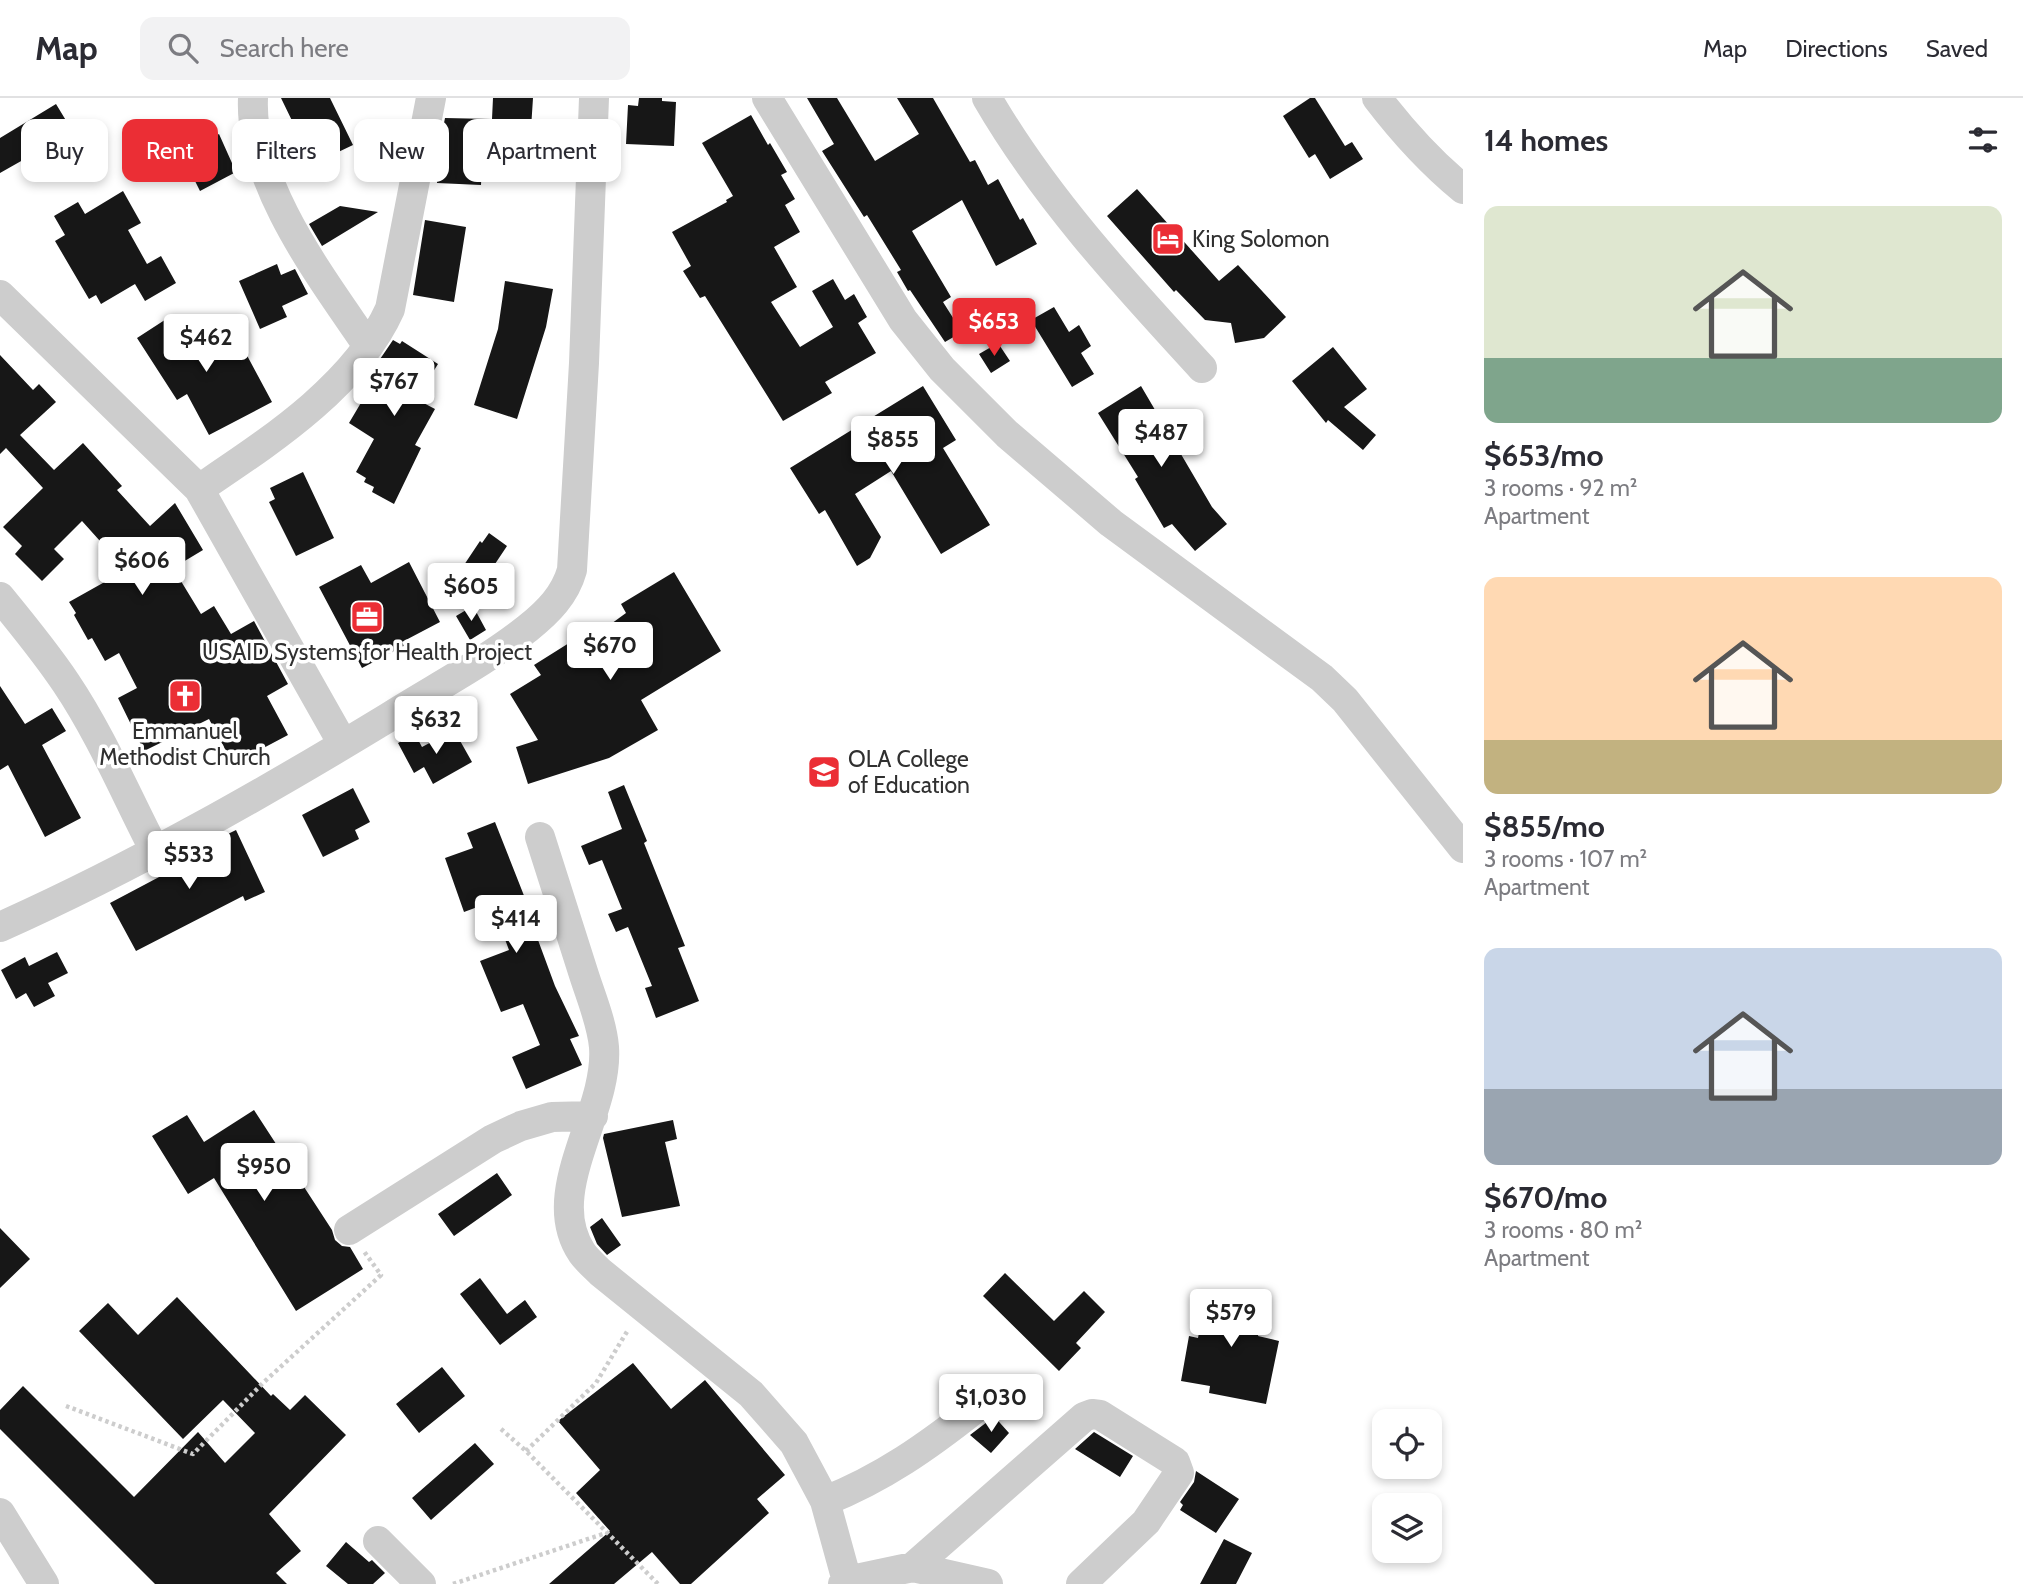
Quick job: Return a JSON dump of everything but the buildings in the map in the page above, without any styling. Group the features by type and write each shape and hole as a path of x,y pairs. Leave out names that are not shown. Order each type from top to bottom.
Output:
{"street":[{"path":"253,98 256,132 278,201 313,265 368,346"},
{"path":"199,489 271,441 350,368 368,346 390,309 431,98"},
{"path":"0,927 155,850 343,744 501,648 537,620 567,588 572,570 584,363 594,98"},
{"path":"767,98 903,320 942,369 1007,434 1111,523 1322,678 1345,700 1463,848"},
{"path":"987,98 1067,215 1202,368"},
{"path":"1377,98 1434,166 1463,189"},
{"path":"0,295 199,489 343,744"},
{"path":"0,597 30,632 68,685 155,850"},
{"path":"540,837 604,1044 604,1068 593,1116 568,1190 571,1231 582,1254 600,1272 751,1394 794,1443 825,1501 845,1583 913,1567 988,1584"},
{"path":"349,1230 493,1139 552,1117 593,1116"},
{"path":"825,1501 879,1477 976,1408"},
{"path":"913,1567 1084,1417 1092,1414 1100,1415 1175,1462 1179,1473 1146,1522 1081,1584"},
{"path":"0,1513 44,1584"},
{"path":"378,1541 421,1584"}],"path":[{"path":"66,1406 193,1454 264,1382 381,1275 349,1230"},
{"path":"526,1451 596,1383 616,1348 645,1307"},
{"path":"501,1429 657,1584"},
{"path":"453,1584 606,1533"}],"place":[{"name":"King Solomon","path":"1168,239"},
{"name":"USAID Systems for Health Project","path":"367,617"},
{"name":"Emmanuel Methodist Church","path":"185,696"},
{"name":"OLA College of Education","path":"824,772"}]}
